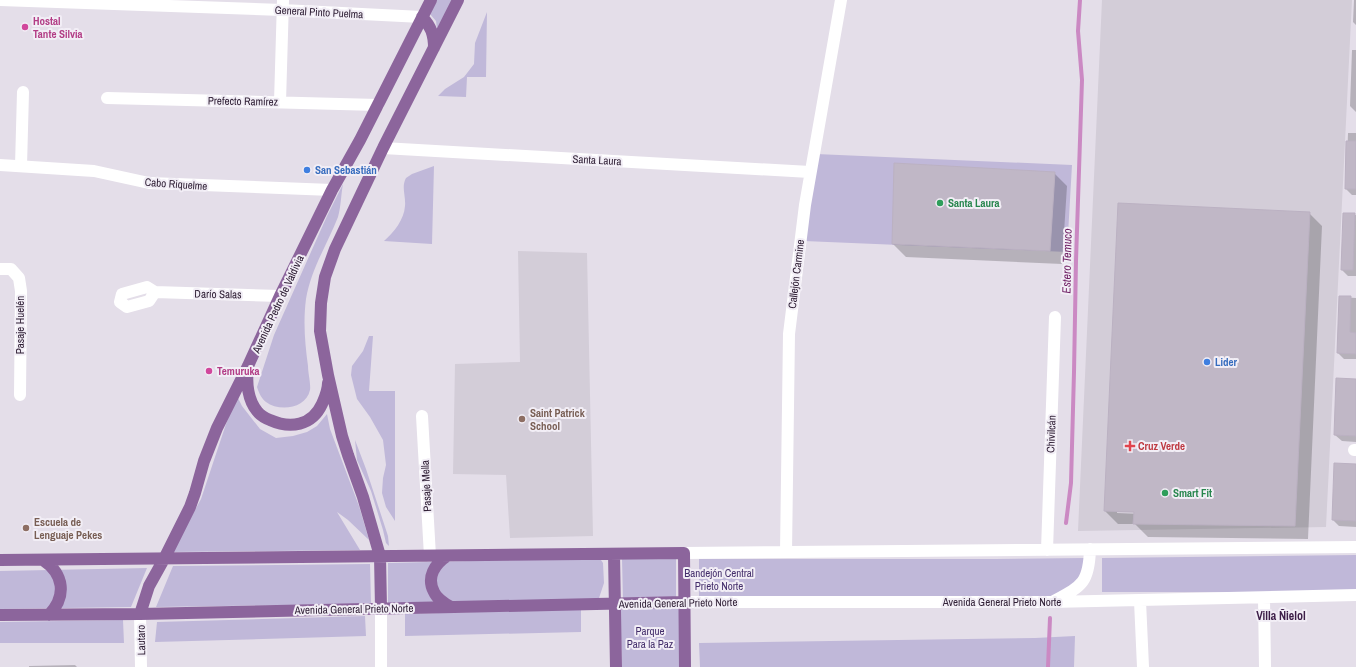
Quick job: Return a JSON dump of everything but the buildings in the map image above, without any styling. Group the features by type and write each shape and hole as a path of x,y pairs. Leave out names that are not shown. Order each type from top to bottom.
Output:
{"main road":[{"name":"Avenida Pedro de Valdivia","path":"140,614 149,586 164,559 195,493 204,461 217,428 332,190 378,105 431,0"},
{"path":"381,608 380,556 364,496 342,436 320,331 321,303 326,277 334,249 458,0"},
{"path":"422,17 430,26 433,33 434,48"},
{"path":"248,366 250,398 257,412 279,424 287,425 306,422 319,410 328,389 328,375"},
{"path":"0,560 684,553 685,667"},
{"path":"614,554 616,667"},
{"path":"447,556 438,562 433,571 431,580 434,592 439,599 450,607"},
{"path":"43,560 50,564 55,571 61,586 58,602 49,614"},
{"name":"Avenida General Prieto Norte","path":"0,615 140,614 684,602"}],"street":[{"name":"General Pinto Puelma","path":"0,0 283,5 422,17"},
{"name":"Callejón Carmine","path":"786,552 788,334 810,172 841,0"},
{"path":"280,102 283,5"},
{"path":"21,166 23,92"},
{"name":"Prefecto Ramírez","path":"108,98 378,105"},
{"name":"Santa Laura","path":"383,148 810,172"},
{"name":"Cabo Riquelme","path":"0,165 94,171 149,184 332,190"},
{"name":"Pasaje Huelén","path":"0,269 11,269 19,278 21,291 20,395"},
{"name":"Darío Salas","path":"156,292 280,296"},
{"name":"Chivilcán","path":"1048,550 1055,317"},
{"name":"Pasaje Mella","path":"422,416 430,556"},
{"path":"684,553 1356,547"},
{"path":"1051,602 1076,589 1085,579 1088,570 1090,549"},
{"name":"Avenida General Prieto Norte","path":"684,602 1051,602 1356,595"},
{"path":"1264,598 1265,667"},
{"path":"1140,601 1143,667"},
{"path":"381,608 381,667"},
{"name":"Lautaro","path":"140,614 141,667"}],"shaded area":[{"path":"1102,0 1352,0 1326,527 1078,531"},
{"name":"Saint Patrick School","path":"518,251 587,253 593,536 510,538 506,475 453,474 455,364 520,362"}],"green space":[{"path":"437,0 452,0 437,29 436,21 430,14"},
{"path":"487,12 486,77 467,77 466,97 438,96 445,89 464,77 474,64 475,43"},
{"name":"Santa Laura","path":"816,154 1072,165 1067,252 804,241"},
{"path":"434,166 432,244 384,241 395,230 403,216 405,206 404,185 406,178 412,174"},
{"path":"343,184 338,217 315,267 306,299 305,333 310,390 303,401 298,405 285,408 271,405 263,399 257,387 274,335 327,216"},
{"path":"369,336 373,336 369,391 395,391 395,521 386,507 382,493 386,465 383,440 370,417 357,399 351,375 352,366 363,351"},
{"path":"237,396 242,406 260,429 276,438 293,436 307,432 317,426 327,414 330,429 359,506 369,540 348,520 337,512 360,550 172,552 201,499"},
{"path":"355,440 388,536 389,546 386,543 371,491 357,460"},
{"path":"1356,555 1356,590 1284,592 1102,592 1102,558"},
{"path":"597,558 603,563 604,583 598,601 388,604 388,563"},
{"name":"Bandejón Central Prieto Norte","path":"1085,558 1080,577 1059,596 699,600 699,559"},
{"name":"Bandejón Central Prieto Norte","path":"622,559 676,559 676,600 623,601"},
{"path":"370,564 371,604 156,607 173,566"},
{"path":"147,568 131,607 0,609 0,571"},
{"name":"Parque Para la Paz","path":"679,608 679,667 622,667 620,610"},
{"path":"581,609 581,632 405,636 405,614"},
{"path":"365,616 366,636 155,642 157,622"},
{"path":"123,620 124,643 0,643 0,622"},
{"path":"1075,636 1074,667 700,667 699,643 1035,638"}],"waterway":[{"name":"Estero Temuco","path":"1066,523 1071,483 1082,80 1078,31 1080,0"},
{"path":"1048,667 1050,618"}],"place":[{"name":"Hostal Tante Silvia","path":"25,27"},
{"name":"San Sebastián","path":"307,170"},
{"name":"Santa Laura","path":"940,203"},
{"name":"Lider","path":"1207,362"},
{"name":"Temuruka","path":"209,371"},
{"name":"Saint Patrick School","path":"522,419"},
{"name":"Cruz Verde","path":"1130,446"},
{"name":"Smart Fit","path":"1165,493"},
{"name":"Escuela de Lenguaje Pekes","path":"26,528"}],"district":[{"name":"Villa Ñielol","path":"1281,616"}]}
